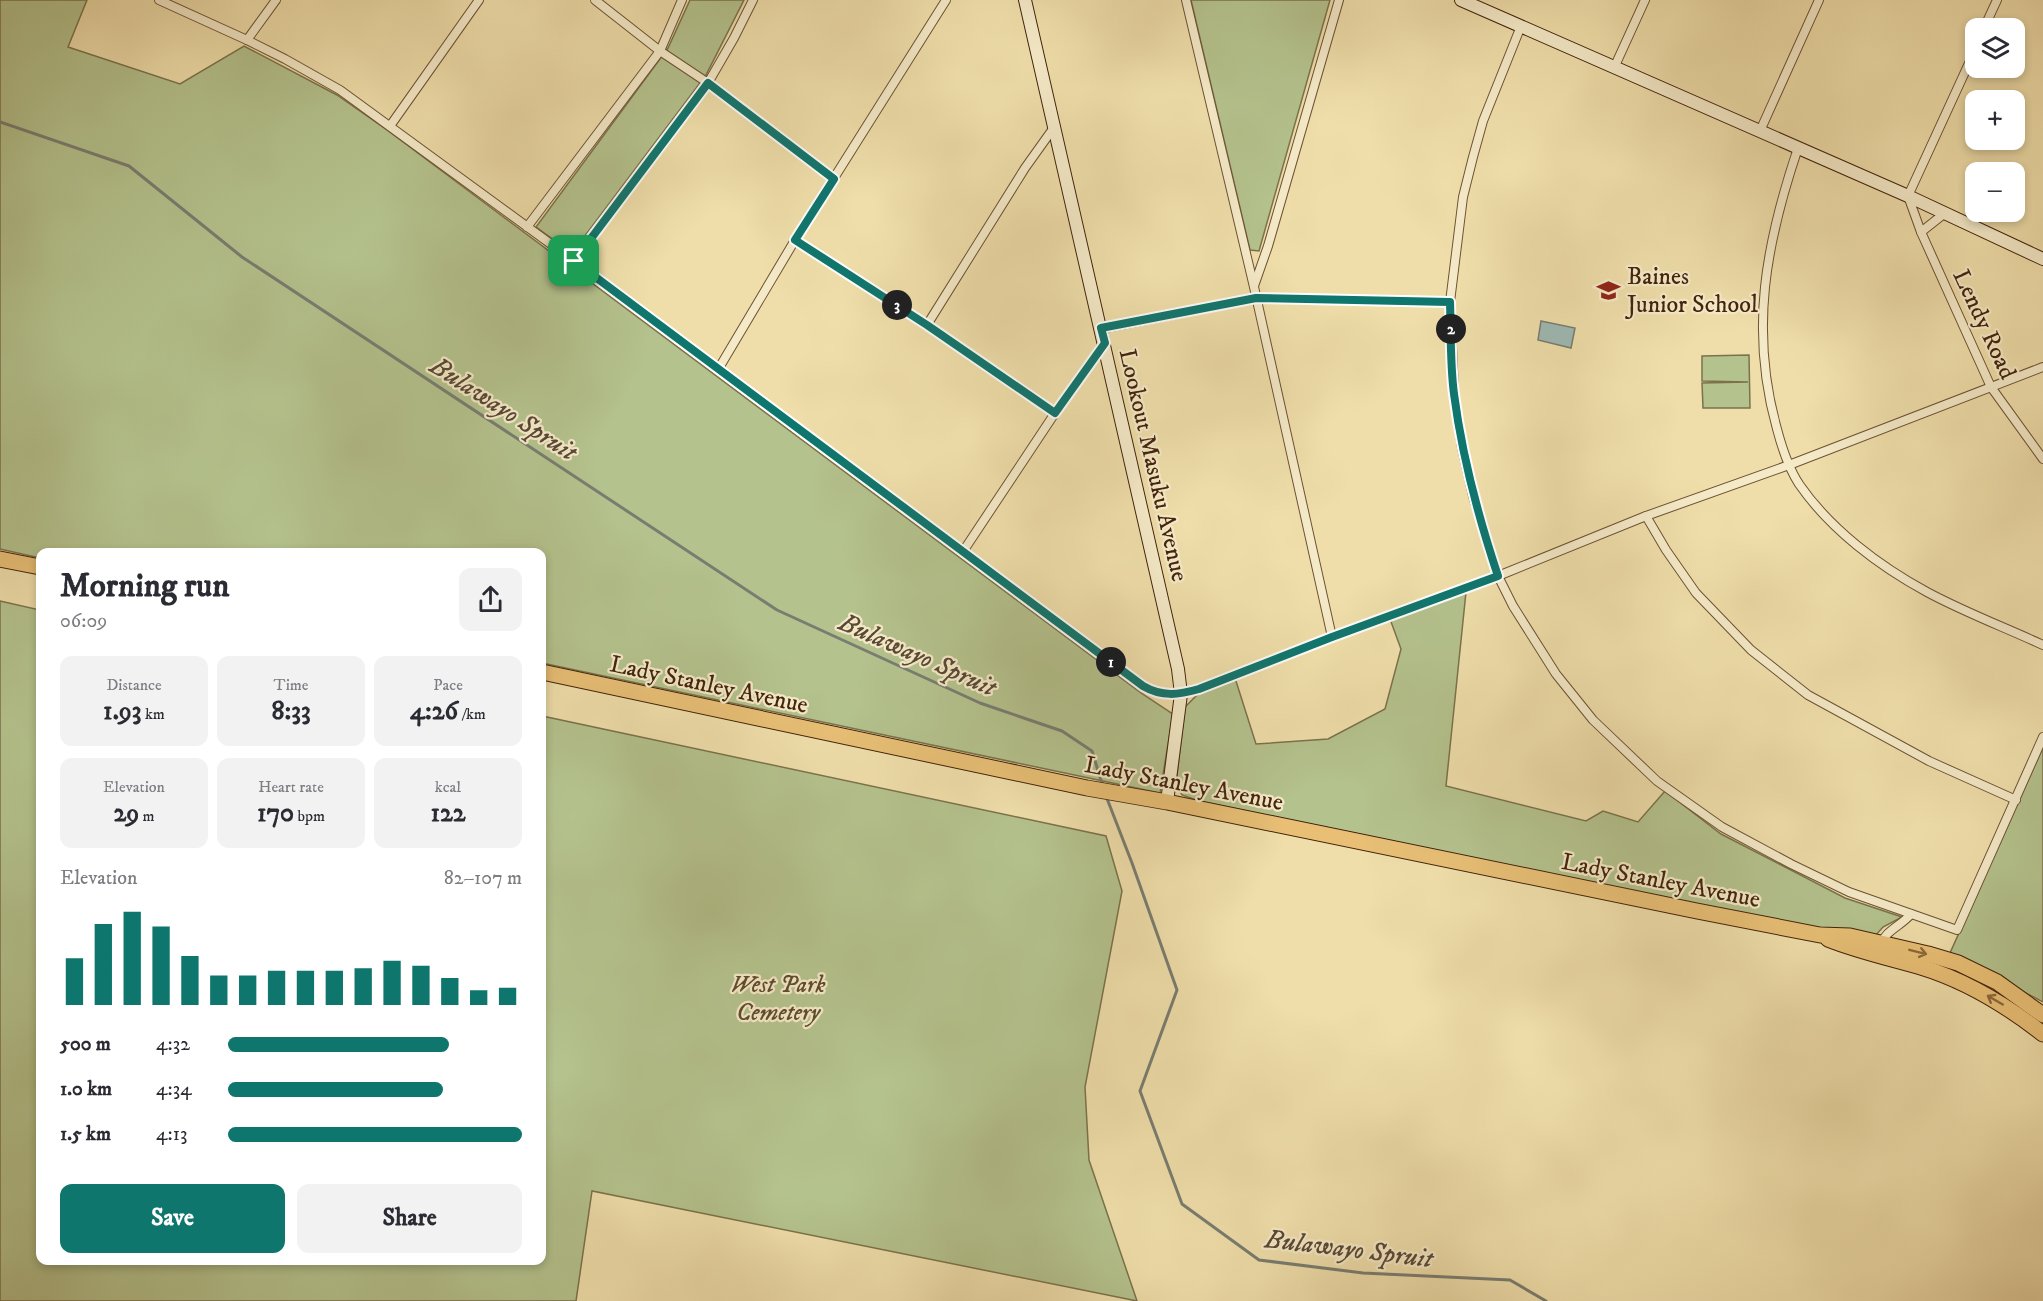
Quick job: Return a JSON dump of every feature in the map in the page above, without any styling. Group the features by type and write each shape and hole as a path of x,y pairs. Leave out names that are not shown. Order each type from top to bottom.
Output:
{"highway":[{"path":"0,559 36,566"},
{"name":"Lady Stanley Avenue","path":"546,673 1087,788 1167,802 1820,935 1850,936 1980,991 2017,1013 2043,1034"},
{"name":"Lady Stanley Avenue","path":"1880,949 1958,963 1997,982 2043,1015"}],"street":[{"path":"161,0 247,40 340,90 574,261 1153,692 1181,694 1199,689 1498,576 1646,516 1789,465 2043,367"},
{"path":"247,40 276,0"},
{"path":"390,126 478,0"},
{"path":"595,0 660,51 708,83 834,179"},
{"path":"527,227 660,51 682,0"},
{"path":"574,261 708,83 753,0"},
{"path":"719,369 795,240 946,0"},
{"name":"Lookout Masuku Avenue","path":"1025,0 1178,669 1181,694 1167,802"},
{"path":"1186,0 1254,286 1332,637"},
{"path":"1254,286 1268,246 1339,0"},
{"path":"1461,0 1908,196 2043,259"},
{"path":"1614,68 1645,0"},
{"path":"1760,132 1819,0"},
{"path":"1989,18 1997,0"},
{"path":"1521,26 1483,121 1462,197 1450,302 1454,391 1462,448 1473,496 1498,576 1513,606 1556,674 1593,720 1657,781 1722,826 1791,864 1849,892 1957,930 2043,737"},
{"path":"1908,196 1965,72"},
{"path":"927,325 1055,126"},
{"path":"1798,148 1782,195 1763,287 1766,370 1772,411 1789,465 1799,484 1824,513 1845,534 1879,561 1925,591 2043,645"},
{"name":"Lendy Road","path":"1908,196 1921,232 1990,387 2043,459"},
{"path":"1921,232 1945,213"},
{"path":"795,240 927,325 1055,413"},
{"path":"1101,328 1256,298 1450,302"},
{"path":"963,550 1105,343"},
{"path":"1646,516 1666,550 1696,592 1751,650 1808,695 1929,761 2016,800"},
{"path":"1880,949 1885,934 1904,923 1911,915"}],"green space":[{"path":"0,0 87,0 68,47 180,84 244,46 337,95 387,130 1141,693 1173,714 1160,793 546,664 546,548 36,548 36,557 0,549"},
{"path":"690,0 744,0 706,75 572,253 536,227 668,48"},
{"path":"1191,0 1330,0 1259,251 1250,250"},
{"path":"1749,355 1750,408 1703,408 1702,383 1748,382 1702,381 1702,356"},
{"path":"1466,592 1446,786 1586,821 1603,811 1638,822 1665,791 1721,834 1845,898 1902,917 1883,927 1876,935 1816,929 1199,801 1182,795 1176,784 1185,707 1199,693 1235,678 1256,744 1328,739 1385,709 1401,649 1390,619"},
{"name":"West Park Cemetery","path":"0,601 36,609 36,1265 546,1265 546,717 1106,836 1122,891 1085,1087 1089,1160 1137,1301 592,1191 576,1301 0,1301"},
{"path":"2043,747 2043,1002 1950,953"}],"water":[{"path":"1541,321 1575,328 1571,348 1538,340"}],"waterway":[{"name":"Bulawayo Spruit","path":"0,122 129,166 242,257 777,610 980,703 1062,731 1092,751 1103,787"},
{"name":"Bulawayo Spruit","path":"1106,796 1177,990 1140,1091 1182,1204 1259,1260 1363,1273 1510,1280 1546,1301"}],"place":[{"name":"Baines Junior School","path":"1609,290"}],"route":[{"path":"708,83 834,179 795,240 927,325 1055,413 1105,343 1101,328 1256,298 1450,302 1454,391 1462,448 1473,496 1498,576 1199,689 1181,694 1153,692 574,261 708,83"}]}
